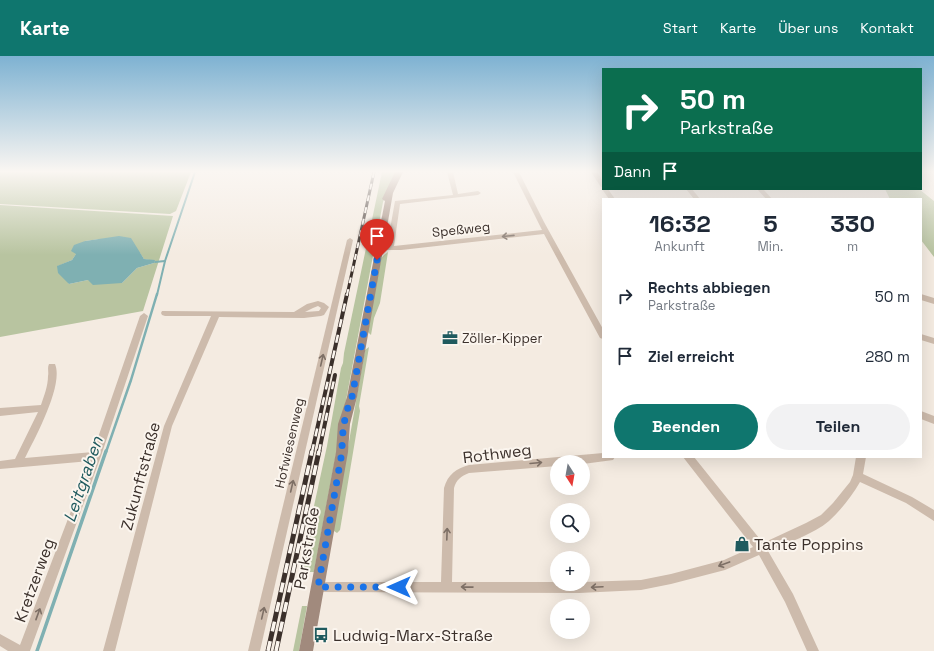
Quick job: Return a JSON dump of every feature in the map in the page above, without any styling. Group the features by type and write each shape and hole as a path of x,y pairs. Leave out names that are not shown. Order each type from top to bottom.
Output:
{"main road":[{"name":"Parkstraße","path":"306,651 342,452 351,422 353,410 352,397 385,215 389,200"}],"street":[{"path":"390,248 397,202 419,200"},
{"path":"530,200 602,334"},
{"name":"Speßweg","path":"379,248 546,232"},
{"name":"Hofwiesenweg","path":"254,651 328,311 350,240"},
{"path":"922,297 934,301"},
{"path":"165,313 295,315 317,304 324,305 328,311"},
{"name":"Zukunftstraße","path":"109,651 168,426 216,314"},
{"name":"Kretzerweg","path":"24,651 96,456 144,316"},
{"path":"922,337 934,341"},
{"path":"18,463 43,408 54,371 52,366"},
{"path":"0,412 43,408"},
{"path":"922,415 934,420"},
{"path":"0,465 96,456"},
{"name":"Rothweg","path":"446,587 449,488 450,482 455,474 469,469 602,458"},
{"path":"689,458 760,548 782,585 813,651"},
{"path":"318,587 579,588 640,585 671,579 725,565 760,548 810,527 825,518 837,506 853,485 858,476 861,458"},
{"path":"858,476 909,500 934,516"},
{"path":"0,640 20,651"}],"green space":[{"path":"0,200 180,200 176,211 170,214 0,204"},
{"path":"376,200 384,200 314,572 301,572 327,446 344,353"},
{"path":"922,200 934,201 934,257 922,241"},
{"path":"0,205 173,216 143,311 0,337","holes":["100,239 140,253 144,259 155,261 154,263 137,268 122,283 88,280 69,284 58,266 72,260 85,241"]},
{"path":"388,252 380,303 374,318 371,335 368,332 380,260"},
{"path":"369,347 340,530 337,533 334,531 334,527 365,350"},
{"path":"302,606 307,606 299,651 293,651"}],"water":[{"path":"119,236 131,238 144,259 155,260 154,263 137,268 122,283 93,285 88,280 69,284 58,273 57,266 72,260 76,254 71,251 74,245 85,241"}],"waterway":[{"name":"Leitgraben","path":"165,261 186,200"},
{"path":"155,262 165,261"},
{"name":"Leitgraben","path":"157,295 165,261"},
{"name":"Leitgraben","path":"106,452 131,380 157,294"},
{"name":"Leitgraben","path":"37,651 106,451"}],"railway":[{"path":"347,295 368,200"},
{"path":"312,452 347,294"},
{"path":"319,452 335,375"},
{"path":"268,651 312,451"},
{"path":"276,651 319,451"}],"place":[{"name":"Zöller-Kipper","path":"450,338"},
{"name":"Tante Poppins","path":"742,544"},
{"name":"Ludwig-Marx-Straße","path":"321,635"}],"route":[{"path":"377,260 352,397 347,409 342,434 342,452 318,587 399,587"}]}
